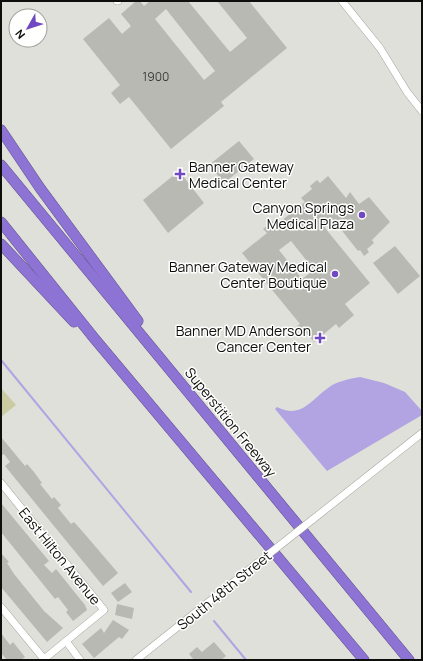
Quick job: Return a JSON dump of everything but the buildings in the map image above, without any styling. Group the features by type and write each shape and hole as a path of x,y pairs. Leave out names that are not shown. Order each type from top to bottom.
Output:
{"highway":[{"path":"1,130 40,188 204,411"},
{"name":"Superstition Freeway","path":"1,164 409,660"},
{"path":"1,222 94,338 338,628 363,660"},
{"path":"1,244 82,330 94,338"}],"street":[{"path":"342,1 380,48 404,88 422,111"},
{"name":"South 48th Street","path":"136,660 422,433"},
{"name":"East Hilton Avenue","path":"1,483 104,610 66,641"},
{"path":"1,606 43,660 66,641 80,660"}],"green space":[{"path":"1,388 16,405 1,417"}],"shaded area":[{"path":"360,377 384,383 405,392 422,411 422,415 327,471 275,409 277,407 285,410 299,410 335,384"}],"waterway":[{"path":"1,360 191,592"},
{"path":"214,621 246,660"}],"place":[{"name":"Banner Gateway Medical Center","path":"180,174"},
{"name":"Canyon Springs Medical Plaza","path":"362,215"},
{"name":"Banner Gateway Medical Center Boutique","path":"335,274"},
{"name":"Banner MD Anderson Cancer Center","path":"320,338"}]}
